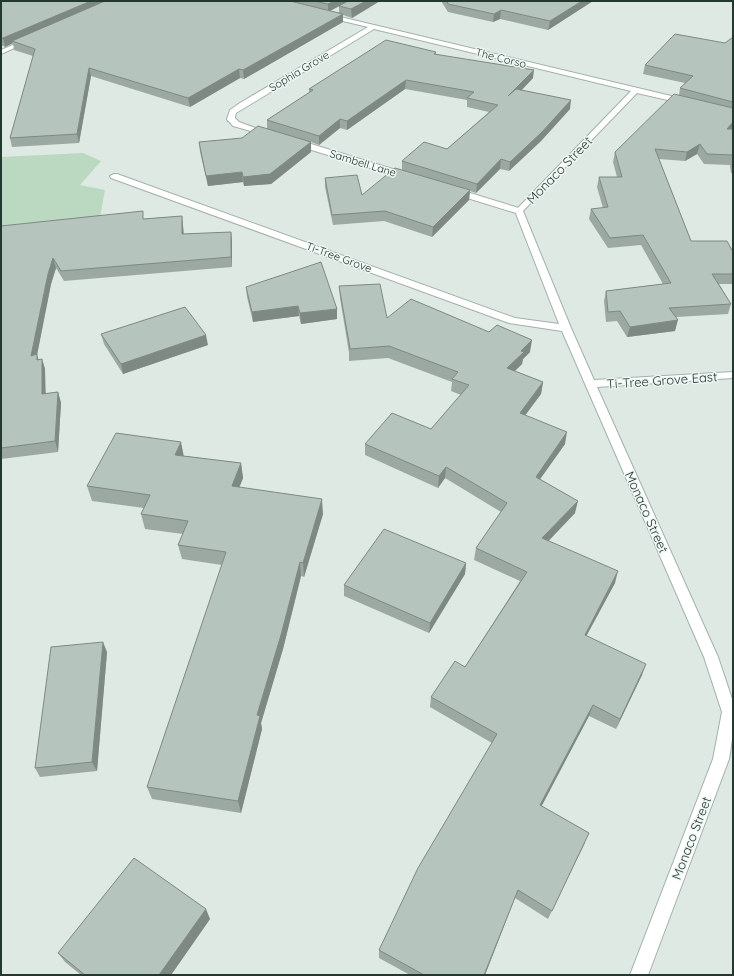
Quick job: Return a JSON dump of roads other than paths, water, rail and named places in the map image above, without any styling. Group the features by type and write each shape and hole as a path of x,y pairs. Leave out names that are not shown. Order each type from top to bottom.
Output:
{"street":[{"path":"329,16 339,10"},
{"name":"The Corso","path":"322,14 696,105"},
{"name":"Sophia Grove","path":"274,136 236,124 231,119 233,112 373,27"},
{"path":"1,52 36,37"},
{"name":"Monaco Street","path":"636,90 519,211 566,328 592,384 711,657 729,712 721,758 639,975"},
{"name":"Sambell Lane","path":"290,140 411,178"},
{"name":"Ti-Tree Grove","path":"114,176 513,321 566,328"},
{"path":"449,189 519,211"},
{"name":"Ti-Tree Grove East","path":"592,384 733,375"}]}
